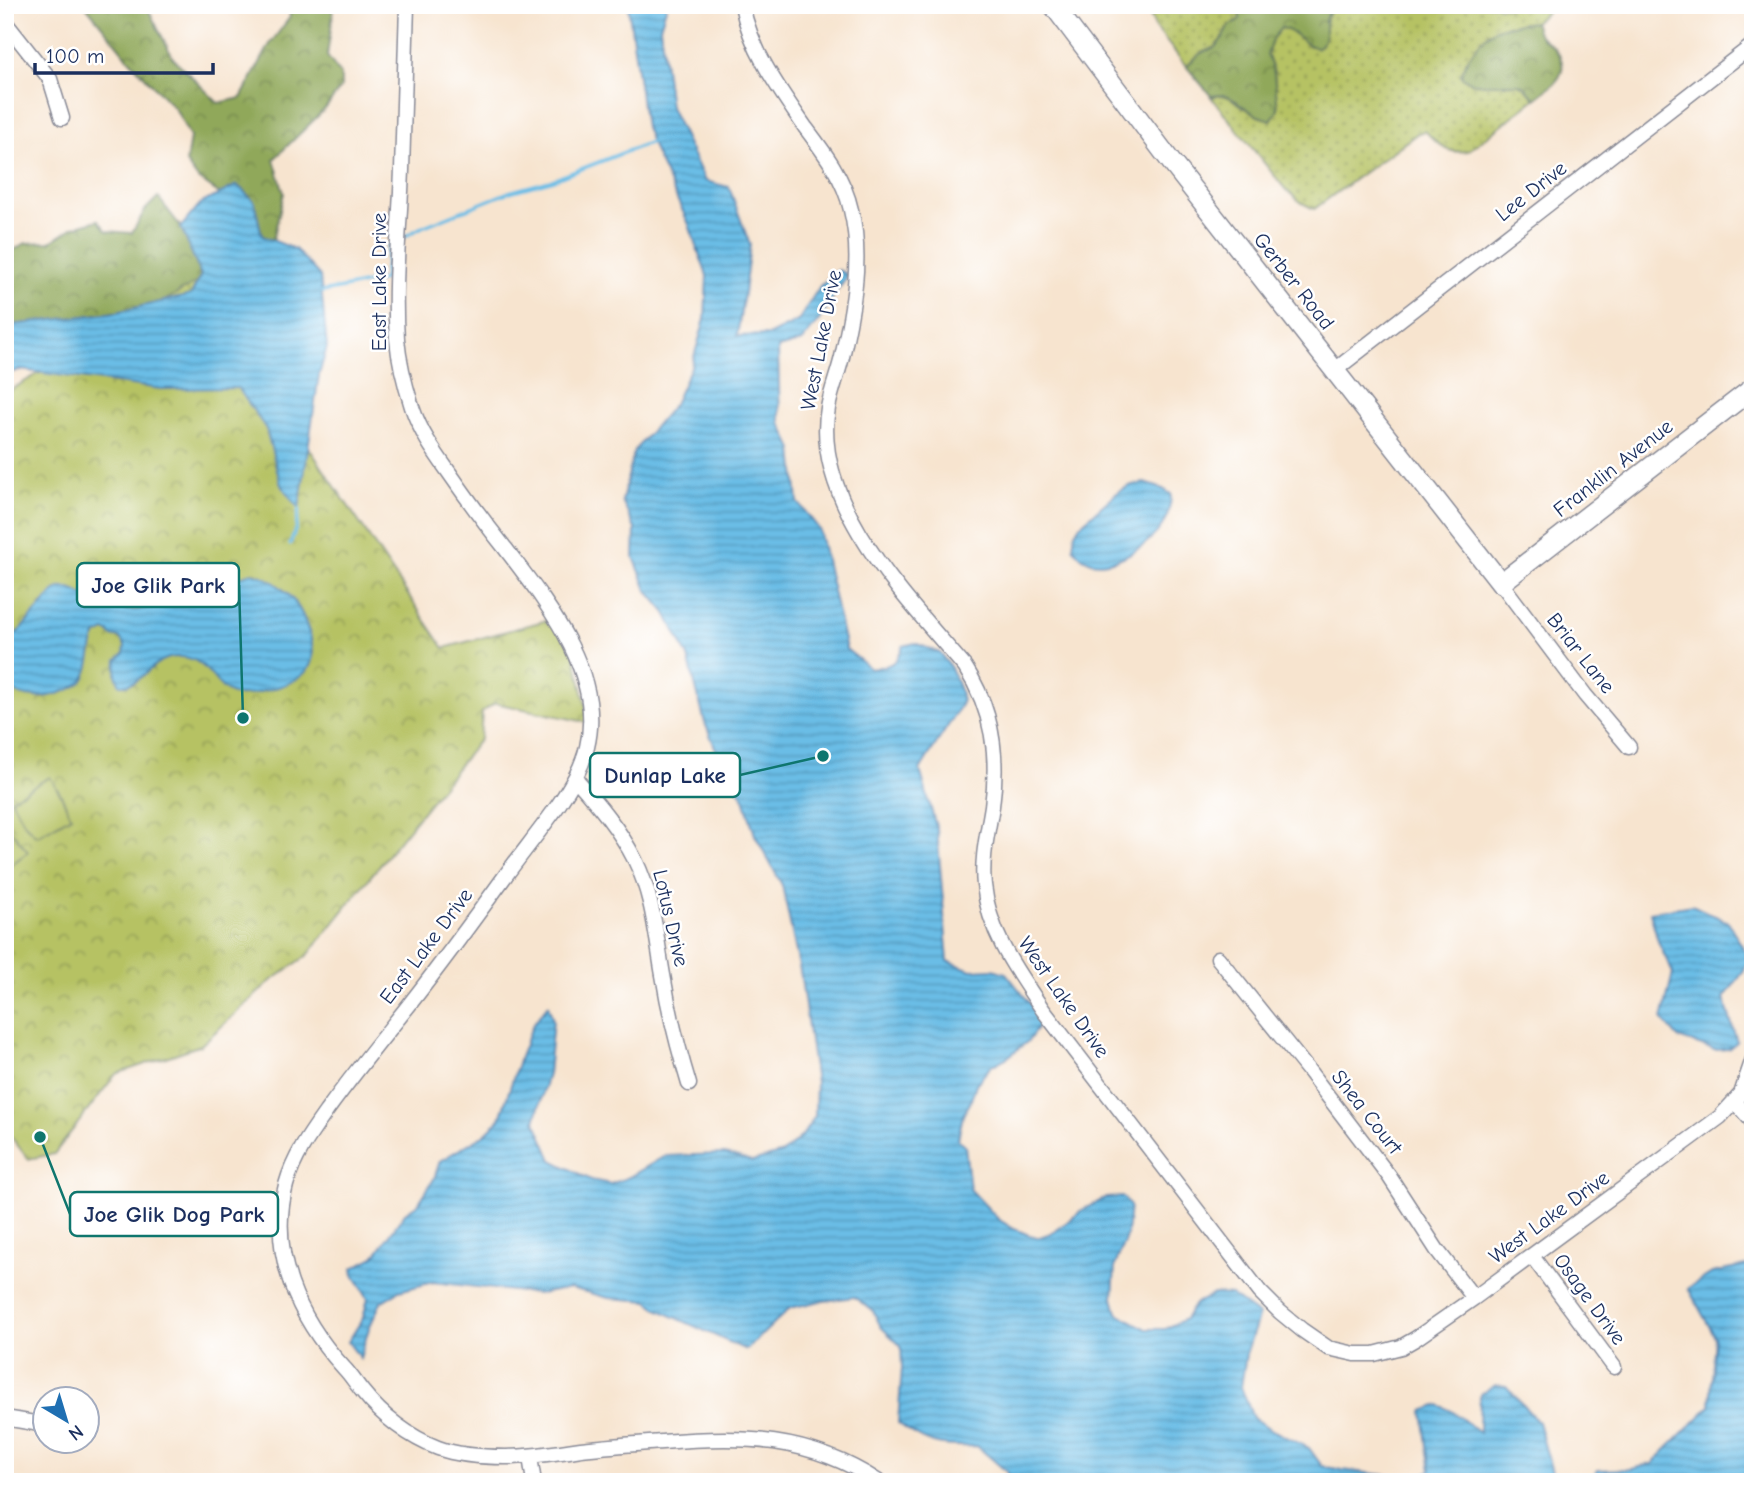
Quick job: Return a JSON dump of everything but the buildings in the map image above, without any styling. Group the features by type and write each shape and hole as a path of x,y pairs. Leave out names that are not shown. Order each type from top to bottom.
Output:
{"street":[{"name":"East Lake Drive","path":"407,5 397,270 397,338 404,379 425,438 467,499 532,583 574,652 585,682 590,723 587,744 575,778 535,839 434,973 345,1084 295,1159 286,1184 281,1218 282,1252 295,1296 332,1355 379,1409 397,1425 439,1448 477,1455 530,1457 681,1440 766,1440 821,1452 843,1461 879,1482"},
{"name":"West Lake Drive","path":"742,5 758,52 790,105 830,161 851,207 856,241 856,278 826,423 829,461 855,526 871,553 965,667 985,704 990,724 994,774 985,841 984,884 996,935 1043,1010 1260,1292 1302,1331 1328,1348 1354,1354 1374,1354 1389,1351 1416,1339 1720,1117 1741,1094 1753,1059"},
{"name":"Gerber Road","path":"1053,5 1172,163 1501,583"},
{"path":"5,22 50,79 62,118"},
{"name":"Lee Drive","path":"1335,370 1753,45"},
{"name":"Franklin Avenue","path":"1501,583 1753,388"},
{"name":"Briar Lane","path":"1501,583 1585,695 1629,747"},
{"name":"Lotus Drive","path":"575,778 622,837 645,884 652,907 667,1001 689,1084"},
{"name":"Shea Court","path":"1217,958 1390,1176 1437,1250 1474,1298"},
{"path":"1735,1102 1753,1122"},
{"name":"Osage Drive","path":"1532,1256 1614,1367"},
{"path":"5,1418 32,1423"},
{"path":"530,1457 534,1482"}],"green space":[{"path":"85,5 146,5 173,58 218,103 241,98 270,44 290,17 288,5 331,5 333,14 327,56 341,75 341,87 325,109 274,159 284,193 273,240 262,236 254,201 237,185 220,194 197,178 186,163 190,137 176,110 128,58"},
{"path":"1146,5 1239,5 1240,19 1228,27 1214,48 1201,53 1186,66 1155,27"},
{"path":"1239,5 1338,5 1326,16 1324,40 1316,48 1291,31 1281,28 1273,38 1267,54 1274,73 1278,110 1271,120 1258,116 1229,97 1211,96 1186,66 1201,53 1214,48 1228,27 1240,19"},
{"path":"1338,5 1556,5 1534,22 1505,26 1473,84 1518,84 1524,86 1535,99 1468,151 1448,150 1425,131 1418,133 1314,209 1286,190 1211,97 1229,97 1258,116 1271,120 1278,109 1274,73 1267,54 1273,38 1281,28 1289,29 1310,46 1325,39 1326,19"},
{"path":"1534,22 1538,33 1555,49 1562,65 1559,78 1542,94 1535,99 1524,86 1518,84 1473,84 1461,76 1469,57 1489,33 1504,26"},
{"path":"158,197 181,227 201,275 191,295 117,312 5,326 5,255 26,243 50,242 74,227 98,220 107,231 132,233 145,210"},
{"path":"197,282 444,648 555,618 574,652 590,723 495,703 482,712 480,739 308,955 271,981 201,1045 116,1074 54,1154 28,1159 5,1129 5,393"},
{"path":"50,777 71,816 37,836 25,824 11,799"},
{"path":"5,823 28,852 5,869"}],"water":[{"path":"628,5 667,5 660,27 670,107 705,181 729,187 750,245 737,336 770,335 798,321 820,286 838,270 849,275 802,341 778,348 780,422 793,449 798,502 819,529 846,649 871,669 892,664 903,646 915,643 940,653 951,668 962,703 920,770 937,830 948,961 971,970 993,969 1006,973 1043,1020 1028,1041 991,1066 976,1084 963,1115 958,1139 965,1146 970,1189 998,1219 1037,1238 1054,1232 1084,1209 1106,1198 1123,1197 1130,1206 1127,1234 1115,1266 1113,1298 1117,1313 1146,1329 1165,1329 1185,1319 1195,1304 1214,1294 1231,1295 1259,1315 1246,1354 1241,1387 1253,1418 1309,1448 1322,1466 1418,1479 1431,1470 1423,1411 1439,1405 1452,1411 1479,1432 1480,1394 1496,1385 1506,1386 1538,1422 1556,1482 1007,1482 1007,1472 977,1446 935,1444 898,1423 901,1346 881,1327 873,1311 854,1297 790,1308 746,1350 657,1309 649,1301 609,1298 570,1288 540,1294 433,1282 399,1291 381,1302 369,1328 360,1358 348,1342 363,1318 368,1298 354,1275 353,1268 374,1257 405,1213 418,1204 434,1179 440,1161 485,1134 500,1119 533,1024 548,1005 553,1020 548,1074 535,1121 552,1160 591,1180 611,1184 665,1156 725,1154 752,1162 783,1153 802,1136 815,1116 816,1083 800,971 782,885 755,835 744,798 724,769 705,723 688,657 666,613 647,590 634,557 635,529 622,501 634,451 674,404 691,367 705,319 707,276 688,222 645,127"},
{"path":"237,185 254,201 262,236 295,249 320,276 327,347 319,375 299,509 281,485 266,429 238,388 161,389 21,370 5,374 5,326 117,312 191,295 201,275 181,227 200,204"},
{"path":"1145,483 1171,494 1167,515 1157,533 1141,546 1114,560 1094,562 1082,557 1073,547 1079,526 1119,491"},
{"path":"251,573 267,578 282,588 303,616 313,656 305,673 296,680 248,695 236,695 222,687 199,663 181,657 162,661 135,681 120,685 116,675 117,660 124,654 125,646 120,638 105,631 94,640 87,673 82,682 75,686 51,696 36,697 5,687 5,643 60,588 68,588 109,606 137,610 161,605"},
{"path":"1692,905 1728,922 1749,958 1744,971 1724,998 1737,1042 1728,1049 1714,1050 1678,1038 1662,1019 1673,973 1659,944 1650,912"},
{"path":"1752,1265 1753,1482 1589,1482 1598,1470 1632,1469 1652,1464 1710,1406 1715,1337 1688,1288 1712,1273"}],"waterway":[{"path":"402,238 422,227 509,192 550,181 651,142"},
{"path":"322,292 384,280 388,246 393,243"},
{"path":"290,544 299,509"}],"place":[{"name":"Joe Glik Park","path":"243,718"},
{"name":"Dunlap Lake","path":"823,756"},
{"name":"Joe Glik Dog Park","path":"40,1137"}]}
